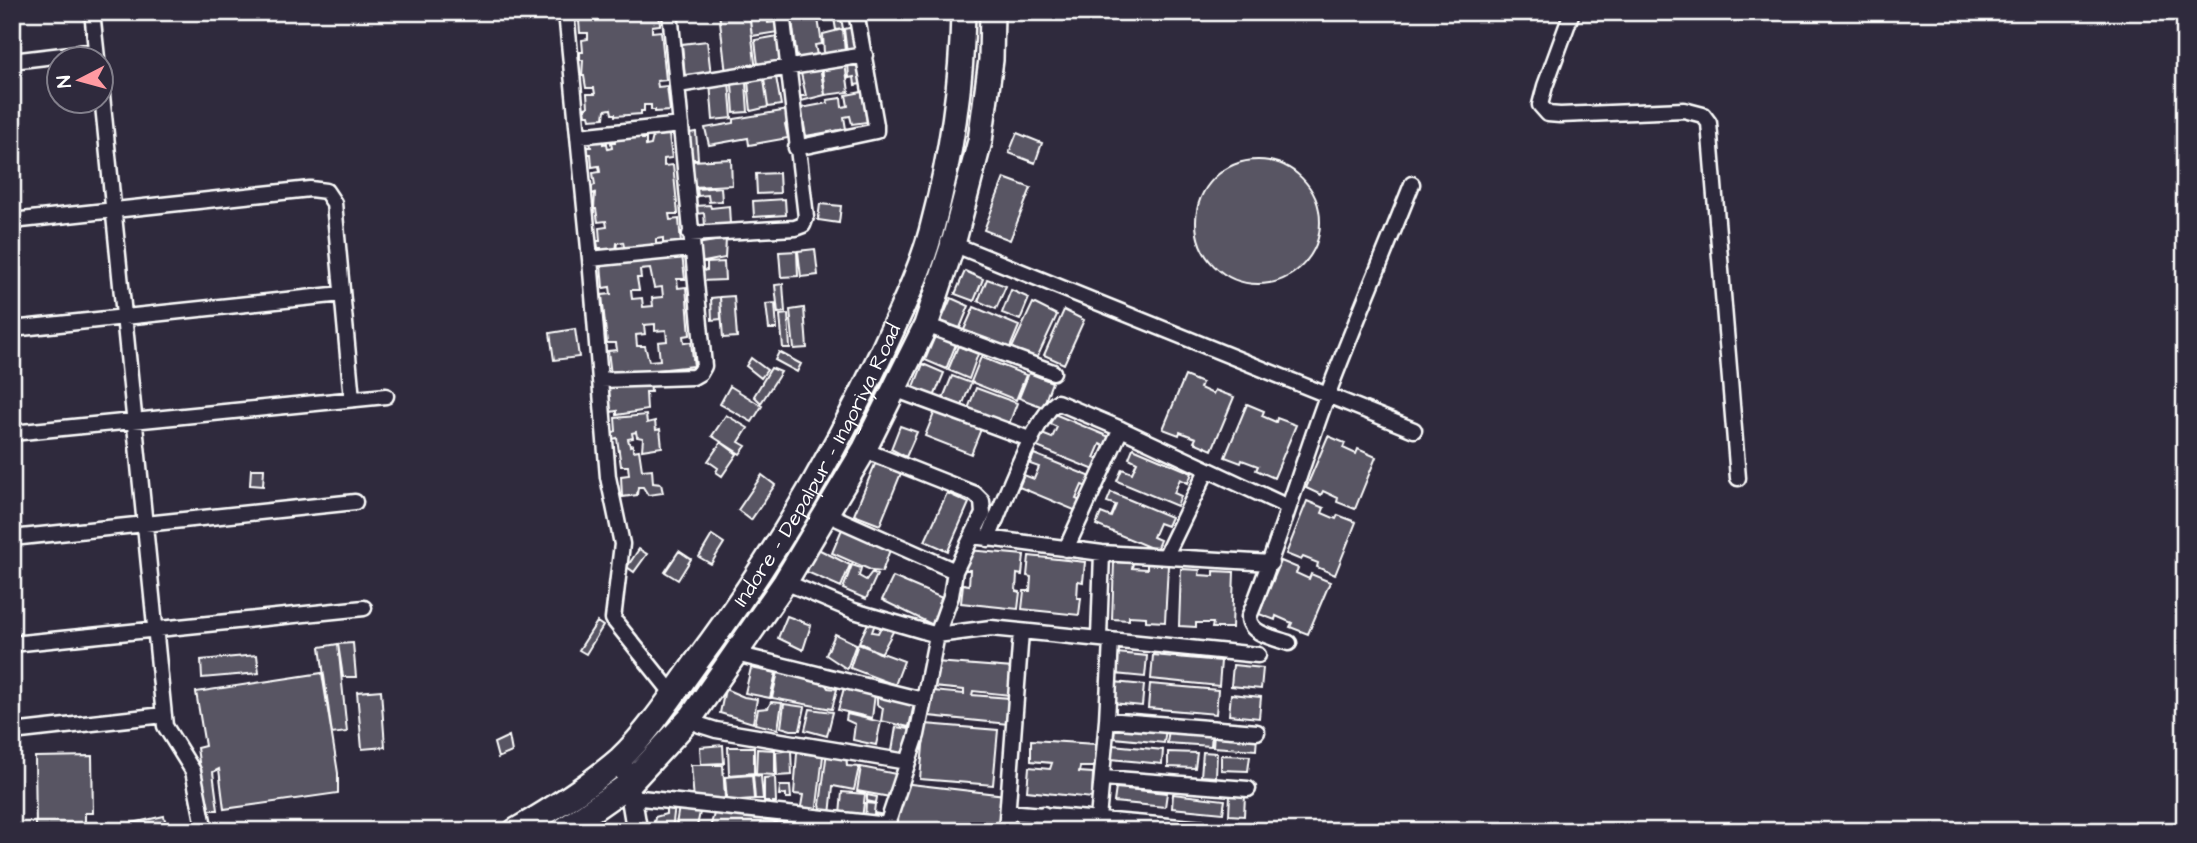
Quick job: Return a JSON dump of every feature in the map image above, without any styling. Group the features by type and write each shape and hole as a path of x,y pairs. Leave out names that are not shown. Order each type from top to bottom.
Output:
{"main road":[{"name":"Indore - Depalpur - Ingoriya Road","path":"515,831 557,806 620,758 673,693 735,608 793,520 854,413 902,308 930,234 948,158 963,56 963,12"},
{"name":"Indore - Depalpur - Ingoriya Road","path":"562,831 630,791 692,716 785,582 864,450 926,325 954,244 980,141 991,60 992,12"}],"street":[{"path":"92,12 96,46"},
{"path":"566,12 608,477 622,544 613,619 673,693"},
{"path":"601,380 694,377 704,366 670,12"},
{"path":"590,259 803,225 806,217 782,12"},
{"path":"796,148 876,131 856,12"},
{"path":"1572,12 1540,105 1548,114 1684,110 1703,114 1709,123 1738,478"},
{"path":"678,85 865,55"},
{"path":"12,61 46,59"},
{"path":"104,116 165,726 193,771 205,831"},
{"path":"579,136 681,125"},
{"path":"1289,643 1254,630 1248,623 1327,396 1412,184"},
{"path":"12,221 310,189 326,191 334,203 352,399"},
{"path":"930,234 1415,430"},
{"path":"12,328 342,293"},
{"path":"926,325 1053,372"},
{"path":"894,388 1032,440"},
{"path":"12,433 386,396"},
{"path":"988,539 1032,440 1048,409 1057,402 1288,507"},
{"path":"1066,549 1121,429"},
{"path":"630,791 886,828 916,735 937,635 951,596 955,571 982,514 982,501 975,494 864,450"},
{"path":"1166,555 1207,470"},
{"path":"12,538 355,502"},
{"path":"827,514 955,571"},
{"path":"971,536 1102,553 1271,563"},
{"path":"1098,819 1107,720 1102,553"},
{"path":"785,582 854,611 937,635 991,628 1258,655"},
{"path":"12,643 364,608"},
{"path":"1006,831 1021,632"},
{"path":"736,654 923,700"},
{"path":"12,732 164,715"},
{"path":"692,716 700,725 716,730 907,762"},
{"path":"1107,720 1258,732"},
{"path":"620,758 630,791 637,831"},
{"path":"1103,778 1248,789"},
{"path":"1008,812 1227,831"},
{"path":"1041,831 1043,814"}],"building":[{"path":"596,12 596,15 600,15 600,12 659,12 660,25 652,26 652,32 661,31 666,80 657,81 658,87 667,86 670,111 655,112 651,110 651,105 644,105 641,114 615,116 611,109 605,110 604,118 590,119 589,115 586,115 587,94 595,94 594,88 586,88 582,76 583,60 580,60 580,52 583,52 582,40 588,39 588,33 580,33 579,21 576,21 576,14"},
{"path":"719,12 749,12 756,71 726,74"},
{"path":"749,12 767,12 768,23 777,22 778,32 752,36"},
{"path":"791,12 817,12 822,44 815,45 817,55 797,58"},
{"path":"833,12 840,12 843,29 836,30"},
{"path":"854,27 857,52 847,53 844,29"},
{"path":"843,29 845,52 824,54 823,34"},
{"path":"778,36 782,61 758,65 755,40"},
{"path":"707,41 711,75 685,78 682,44"},
{"path":"857,61 861,84 855,85 854,77 849,78 848,63"},
{"path":"845,63 849,92 825,95 822,65"},
{"path":"820,67 825,95 801,101 800,96 806,96 800,69"},
{"path":"776,77 781,105 768,107 764,80"},
{"path":"764,79 768,107 751,111 748,81"},
{"path":"729,81 732,118 713,120 710,83"},
{"path":"746,83 748,112 734,113 732,84"},
{"path":"862,92 867,122 852,124 850,116 844,117 846,129 806,136 801,108 841,98 842,107 848,106 846,95"},
{"path":"788,110 790,122 785,124 788,138 749,145 748,138 709,145 705,128 734,123 734,119"},
{"path":"696,132 698,159 692,159 689,133"},
{"path":"1017,133 1042,143 1035,163 1009,153"},
{"path":"669,135 672,158 664,159 664,166 673,165 678,214 669,214 670,220 679,219 681,244 667,245 663,243 663,238 656,239 653,247 627,250 623,242 617,243 616,251 602,252 597,241 600,241 599,228 607,227 606,221 598,222 594,209 595,193 592,194 592,186 595,185 593,173 600,172 599,166 592,167 591,154 588,154 587,147 591,147 590,142 603,141 603,144 607,143 608,149 612,148 611,143 615,143 615,139 642,137 646,139 646,146 651,145 653,136"},
{"path":"731,159 732,185 693,187 691,161"},
{"path":"1258,160 1282,164 1302,178 1316,198 1320,222 1316,246 1302,266 1282,280 1258,284 1234,280 1214,266 1200,246 1196,222 1200,198 1214,178 1234,164"},
{"path":"779,173 780,193 757,194 756,174"},
{"path":"1004,178 1031,188 1010,240 984,230"},
{"path":"721,187 722,201 709,202 708,195 698,196 697,189"},
{"path":"785,199 786,215 754,217 753,201"},
{"path":"820,204 841,206 839,223 818,220"},
{"path":"710,205 711,208 729,206 730,224 705,226 704,213 696,214 695,206"},
{"path":"726,239 725,258 699,263 697,244"},
{"path":"815,249 818,275 801,277 798,251"},
{"path":"797,251 798,276 781,277 779,252"},
{"path":"682,255 685,279 677,279 678,288 686,287 690,335 683,336 684,343 691,342 694,366 611,375 608,351 617,350 616,343 607,343 602,295 611,294 610,287 603,288 601,264","holes":["650,269 654,288 662,287 663,297 652,298 653,306 643,307 642,298 632,299 631,290 639,290 637,278 641,278 640,270","655,324 655,331 666,330 667,341 658,342 660,360 649,361 645,346 637,346 636,335 645,334 644,325"]},
{"path":"724,262 725,280 700,281 699,271 707,270 707,263"},
{"path":"965,271 983,279 974,301 955,294"},
{"path":"987,279 1006,286 996,309 978,301"},
{"path":"783,284 785,312 778,313 775,285"},
{"path":"1011,290 1029,298 1020,320 1002,313"},
{"path":"734,296 737,337 723,338 720,297"},
{"path":"720,297 721,319 712,320 711,298"},
{"path":"951,298 969,306 960,328 941,321"},
{"path":"775,303 777,329 769,329 766,304"},
{"path":"1033,303 1057,315 1036,360 1012,348"},
{"path":"974,307 1019,326 1009,350 963,332"},
{"path":"804,308 807,348 794,349 790,310"},
{"path":"1064,310 1084,320 1064,364 1044,355"},
{"path":"788,314 790,348 783,348 780,315"},
{"path":"575,329 579,357 554,360 550,333"},
{"path":"935,336 956,344 946,369 925,360"},
{"path":"958,346 978,354 969,379 948,370"},
{"path":"779,352 801,364 797,372 775,360"},
{"path":"981,357 1026,375 1016,400 971,382"},
{"path":"751,358 767,370 761,378 746,366"},
{"path":"923,364 944,373 934,397 913,389"},
{"path":"771,368 781,372 761,403 754,396"},
{"path":"1029,373 1052,382 1043,407 1019,398"},
{"path":"952,376 971,383 962,406 943,398"},
{"path":"1185,376 1202,383 1200,388 1213,394 1215,390 1234,397 1212,450 1194,442 1196,438 1163,429"},
{"path":"650,382 651,392 646,392 647,410 617,415 617,411 610,412 607,386"},
{"path":"730,386 762,406 752,422 720,404"},
{"path":"976,388 1017,403 1009,424 968,409"},
{"path":"1247,404 1264,411 1262,416 1276,422 1277,418 1296,425 1274,478 1256,470 1258,466 1225,457"},
{"path":"935,411 981,429 971,454 925,436"},
{"path":"1052,413 1112,438 1108,448 1100,444 1094,458 1101,461 1097,471 1037,447 1042,434 1052,438 1057,427 1048,423"},
{"path":"646,415 647,423 655,421 656,430 660,429 662,447 642,450 643,438 637,437 636,432 632,433 633,438 628,439 630,446 633,445 633,451 639,450 642,470 652,469 653,483 661,484 663,493 648,495 643,487 638,487 637,495 622,497 621,476 629,475 628,466 621,466 617,438 613,439 613,432 616,431 615,418"},
{"path":"726,415 748,428 739,442 746,446 740,454 712,436"},
{"path":"900,426 917,432 906,457 891,449"},
{"path":"1328,436 1345,443 1343,448 1356,454 1358,449 1376,457 1355,509 1337,502 1338,498 1323,491 1321,495 1306,488"},
{"path":"721,442 737,454 722,476 716,472 718,468 708,461"},
{"path":"1133,448 1192,473 1188,483 1180,479 1174,493 1181,496 1177,506 1117,481 1122,469 1132,473 1137,462 1129,458"},
{"path":"1034,454 1094,478 1090,488 1082,485 1076,499 1083,502 1079,512 1019,487 1024,475 1034,479 1039,467 1030,464"},
{"path":"875,464 901,473 880,525 854,515"},
{"path":"251,469 264,469 263,486 250,485"},
{"path":"762,475 775,485 751,520 738,510"},
{"path":"1111,492 1171,517 1167,526 1159,523 1153,537 1160,540 1156,550 1096,525 1101,513 1111,517 1116,505 1107,502"},
{"path":"947,493 969,503 948,551 925,541"},
{"path":"1307,501 1324,508 1322,513 1336,519 1338,515 1356,522 1335,575 1317,567 1318,563 1286,554"},
{"path":"842,529 891,547 882,572 873,571 832,553"},
{"path":"712,535 724,543 711,564 699,557"},
{"path":"814,547 850,565 841,587 807,572"},
{"path":"639,549 647,554 634,572 627,567"},
{"path":"968,550 1024,555 1022,575 1017,574 1016,591 1020,592 1018,609 961,603 963,584 969,585 970,570 965,570"},
{"path":"679,551 691,559 678,580 665,572"},
{"path":"1029,556 1085,562 1083,582 1078,581 1077,598 1081,598 1079,615 1022,609 1024,591 1030,591 1031,577 1027,576"},
{"path":"1281,561 1298,568 1296,573 1309,579 1311,574 1330,582 1308,634 1290,627 1292,623 1276,616 1275,620 1259,614"},
{"path":"1114,562 1133,563 1132,568 1147,569 1147,564 1168,565 1165,622 1146,621 1146,617 1129,616 1129,620 1112,619"},
{"path":"852,565 861,568 859,576 866,580 872,572 877,575 866,599 843,589"},
{"path":"1181,569 1200,570 1199,575 1214,576 1214,571 1234,572 1232,628 1212,628 1213,623 1196,623 1196,627 1179,626"},
{"path":"893,577 947,600 935,626 882,600"},
{"path":"787,616 811,625 803,650 778,638"},
{"path":"871,617 876,621 872,632 878,633 883,623 895,628 881,654 859,642"},
{"path":"597,622 603,626 586,654 579,650"},
{"path":"835,634 856,644 847,669 826,655"},
{"path":"353,643 356,677 343,677 338,644"},
{"path":"338,644 347,732 332,734 320,647"},
{"path":"858,644 904,661 895,685 850,668"},
{"path":"1117,653 1147,656 1145,677 1115,674"},
{"path":"257,655 259,673 202,678 201,660"},
{"path":"1153,655 1221,661 1219,686 1151,679"},
{"path":"936,662 1013,668 1010,695 973,691 972,695 1010,698 1008,724 929,716 933,691 964,694 964,690 933,687"},
{"path":"1233,665 1263,668 1261,689 1231,686"},
{"path":"751,668 776,673 770,698 745,693"},
{"path":"778,672 824,682 828,688 837,689 832,709 772,698"},
{"path":"322,673 338,773 338,793 224,809 219,769 213,772 218,810 206,810 197,748 205,746 196,692"},
{"path":"1114,682 1144,685 1142,706 1112,703"},
{"path":"1150,684 1218,690 1216,714 1148,708"},
{"path":"844,688 875,694 872,718 838,710"},
{"path":"725,689 757,699 753,723 720,713"},
{"path":"381,690 385,747 362,749 357,692"},
{"path":"1231,694 1261,697 1259,718 1229,715"},
{"path":"877,696 914,704 909,727 881,721 883,708 877,705"},
{"path":"771,702 782,703 778,729 755,724 758,709 768,708"},
{"path":"784,704 805,707 800,730 781,727"},
{"path":"810,709 833,712 827,736 805,730"},
{"path":"847,714 881,722 876,745 853,740 855,724 846,720"},
{"path":"925,724 998,730 993,785 920,779"},
{"path":"1115,724 1166,729 1164,743 1114,738"},
{"path":"896,727 910,729 905,754 892,751"},
{"path":"1169,729 1212,732 1211,746 1167,743"},
{"path":"1214,733 1257,736 1256,750 1213,747"},
{"path":"509,736 512,752 498,758 494,743"},
{"path":"1031,740 1096,744 1096,767 1080,767 1079,772 1093,773 1092,798 1027,791 1029,767 1050,769 1052,763 1031,761"},
{"path":"723,745 724,763 701,764 700,747"},
{"path":"1112,745 1163,750 1162,764 1111,759"},
{"path":"728,747 754,747 754,773 729,775"},
{"path":"757,749 775,750 775,775 756,774"},
{"path":"791,750 792,775 777,776 776,752"},
{"path":"827,751 846,754 847,766 859,767 854,790 833,786 830,815 823,815 820,805"},
{"path":"1168,752 1197,753 1195,768 1168,767"},
{"path":"1203,752 1217,753 1216,777 1201,776"},
{"path":"797,753 823,756 816,814 800,812 803,795 794,794"},
{"path":"1221,755 1250,756 1248,771 1221,770"},
{"path":"92,756 93,813 85,813 85,829 36,829 35,757"},
{"path":"691,765 723,765 725,798 715,801 694,800"},
{"path":"861,767 896,774 890,797 857,791"},
{"path":"752,775 754,799 727,801 725,777"},
{"path":"753,775 761,776 763,799 755,799"},
{"path":"775,777 776,802 769,805 769,802 764,802 764,778"},
{"path":"902,783 1005,795 1001,831 897,831"},
{"path":"780,786 790,786 791,798 786,798 786,794 779,795"},
{"path":"1116,788 1167,793 1165,807 1114,802"},
{"path":"842,792 865,794 862,819 840,815"},
{"path":"1173,794 1225,800 1223,813 1172,808"},
{"path":"867,795 877,797 876,803 867,801"},
{"path":"1230,795 1245,796 1244,816 1229,815"},
{"path":"866,803 875,804 874,813 885,815 885,823 865,819"},
{"path":"666,804 675,804 672,831 653,831 655,817 666,814"},
{"path":"679,806 701,808 696,831 675,831"},
{"path":"716,807 776,815 773,831 709,831"},
{"path":"777,814 789,815 787,831 775,831"},
{"path":"791,815 801,815 801,831 788,831"},
{"path":"164,816 167,829 163,831 97,831"},
{"path":"1050,824 1101,829 1049,831"}]}
